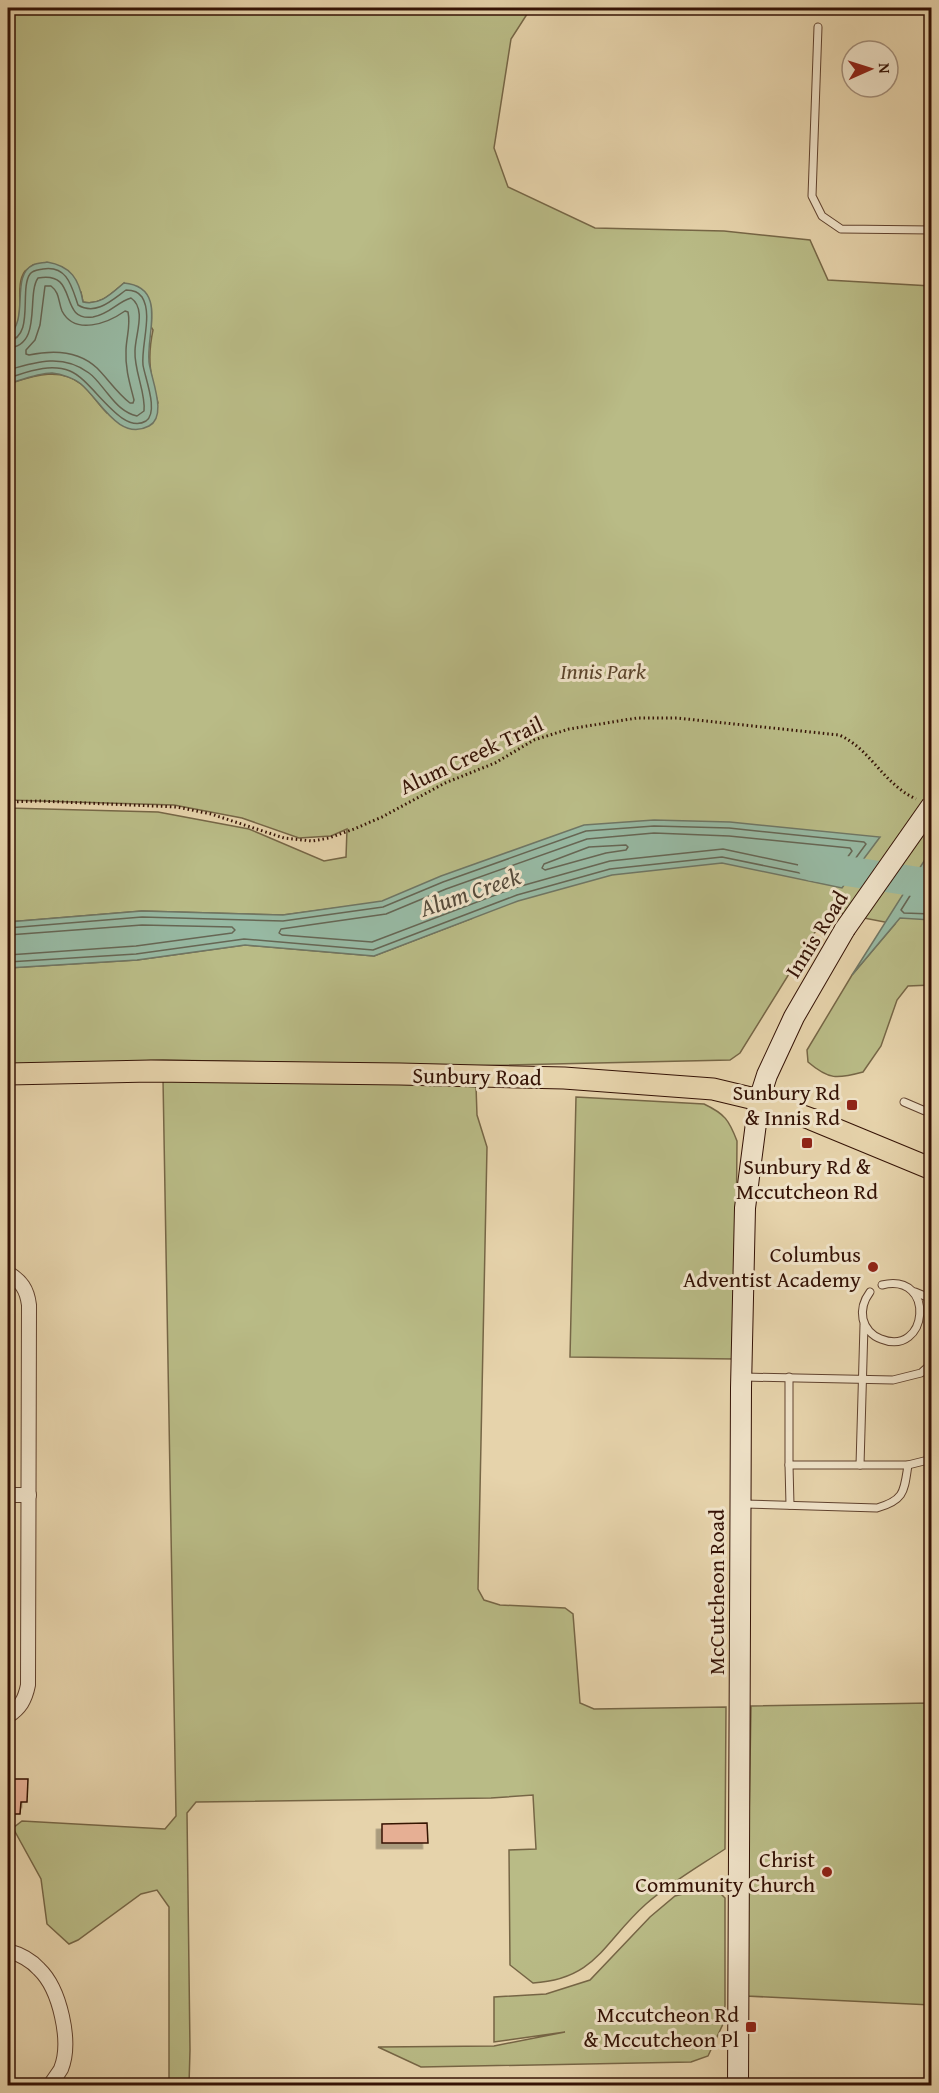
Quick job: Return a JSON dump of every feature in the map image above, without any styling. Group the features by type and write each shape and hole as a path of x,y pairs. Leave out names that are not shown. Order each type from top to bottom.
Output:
{"main road":[{"name":"Innis Road","path":"759,1100 776,1053 808,990 845,929 928,804"},
{"name":"Sunbury Road","path":"8,1074 151,1071 564,1078 712,1089 759,1100 932,1169"},
{"name":"McCutcheon Road","path":"738,2085 741,1377 745,1208 759,1100"}],"street":[{"path":"8,1273 19,1281 27,1292 29,1305 28,1685 25,1698 13,1713"},
{"path":"8,1495 29,1495"},
{"path":"8,1951 18,1954 39,1968 51,1984 58,2001 63,2024 65,2052 61,2068 51,2085"}],"lane":[{"path":"818,27 812,196 822,216 841,229 932,230"},
{"path":"904,1102 932,1114"},
{"path":"882,1285 894,1283 903,1285 932,1299"},
{"path":"864,1322 876,1337 885,1341 895,1342 912,1334 921,1316 917,1298 911,1290"},
{"path":"860,1465 864,1322 862,1313 870,1292"},
{"path":"741,1377 893,1380 921,1373 932,1363"},
{"path":"789,1377 790,1505"},
{"path":"789,1465 908,1465 932,1459"},
{"path":"741,1504 877,1508 891,1504 904,1491 908,1465"}],"path":[{"name":"Alum Creek Trail","path":"8,802 39,801 177,807 211,814 284,837 312,841 329,838 382,817 445,783 495,763 534,740 569,729 637,718 677,718 839,735 854,742 893,785 928,804"}],"green space":[{"name":"Innis Park","path":"8,8 531,8 511,39 494,148 508,187 595,228 724,231 810,240 828,280 931,286 931,985 908,986 897,1000 881,1046 863,1072 840,1077 828,1075 808,1062 807,1050 852,975 895,924 828,911 740,1053 730,1060 465,1066 163,1060 8,1067 8,968 137,960 245,945 374,956 473,918 344,907 283,915 142,911 8,922 8,808 158,812 249,829 324,861 346,857 347,829 331,836 299,838 242,818 174,805 8,800 8,384 45,375 64,375 81,384 107,413 158,403 150,366 153,330 124,283 100,300 83,302 81,292 33,265 25,271 21,278 18,322 8,336"},
{"path":"163,1079 476,1086 477,1115 487,1147 478,1589 484,1600 500,1605 565,1608 573,1614 580,1703 594,1709 726,1707 725,1849 655,1896 586,1966 555,1980 533,1983 510,1965 509,1850 536,1849 533,1795 491,1798 196,1802 187,1813 189,2085 169,2086 169,1907 157,1890 141,1894 78,1940 69,1944 47,1924 41,1879 13,1828 22,1821 165,1829 176,1816"},
{"path":"576,1097 704,1104 717,1111 729,1123 737,1141 735,1359 570,1357"},
{"path":"931,1703 931,2005 746,1996 751,1706"},
{"path":"699,1890 720,1893 725,1898 723,2024 708,2056 691,2062 421,2067 378,2047 494,2046 565,2032 494,2042 494,1997 546,1994 590,1980 650,1917 675,1896"}],"water":[{"path":"47,262 68,270 76,280 83,302 100,300 124,283 138,286 146,293 152,313 149,362 158,406 155,421 149,426 138,429 119,424 81,384 63,375 41,374 8,384 8,336 18,320 22,278 26,270 33,265"},
{"path":"654,820 730,822 880,837 842,888 722,863 612,875 518,901 374,956 245,945 137,960 8,968 8,922 142,911 283,915 382,901 441,876 584,825"},
{"path":"931,850 931,920 900,918 852,975"}],"building":[{"path":"8,1774 9,1779 28,1779 27,1802 21,1802 20,1814 8,1814"},
{"path":"427,1823 428,1843 382,1843 382,1824"}],"waterway":[{"name":"Alum Creek","path":"813,866 932,884"}],"place":[{"name":"Sunbury Rd & Innis Rd","path":"852,1105"},
{"name":"Sunbury Rd & Mccutcheon Rd","path":"807,1143"},
{"name":"Columbus Adventist Academy","path":"873,1267"},
{"name":"Christ Community Church","path":"827,1872"},
{"name":"Mccutcheon Rd & Mccutcheon Pl","path":"751,2027"}]}
